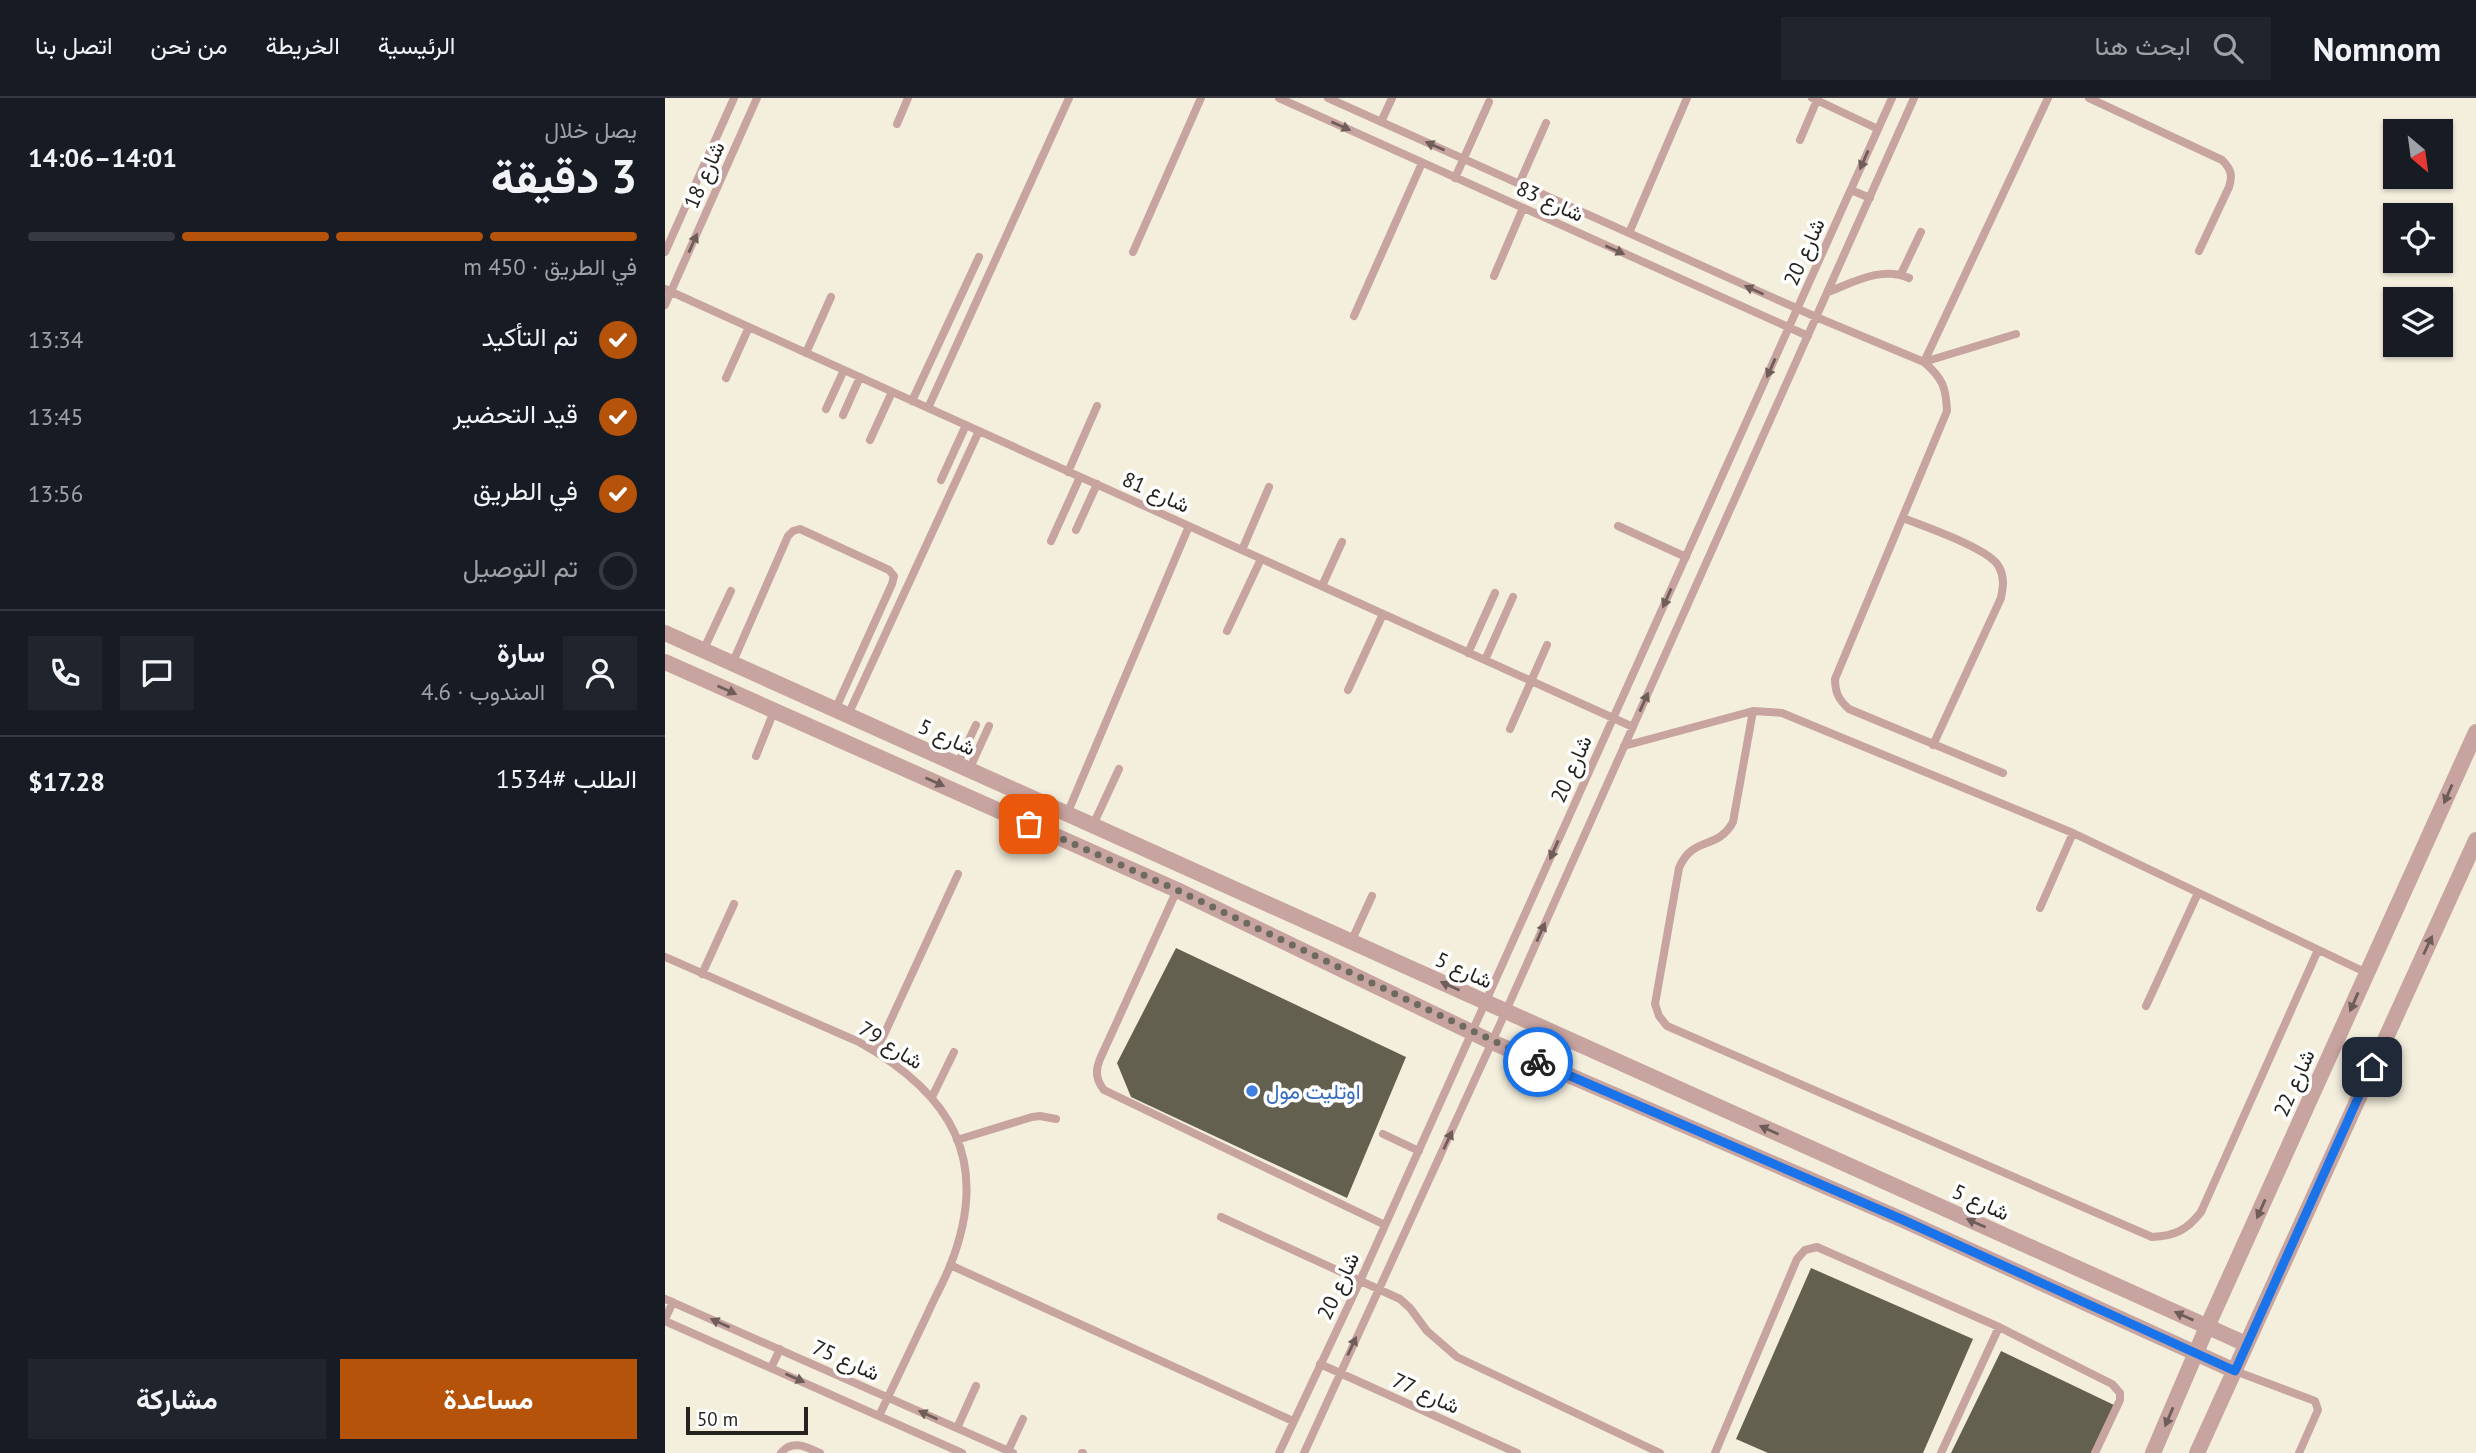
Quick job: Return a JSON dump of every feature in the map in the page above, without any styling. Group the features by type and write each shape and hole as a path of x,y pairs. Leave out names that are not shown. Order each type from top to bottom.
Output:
{"street":[{"name":"شارع 5","path":"665,633 2246,1344"},
{"path":"665,662 1177,890 1492,1042 1901,1219 2235,1371"},
{"path":"831,736 841,712"},
{"name":"شارع 22","path":"2153,1453 2207,1327 2476,732"},
{"path":"2197,1453 2476,840"}],"lane":[{"name":"شارع 18","path":"665,305 668,290 757,98"},
{"path":"897,124 908,98"},
{"path":"928,408 1069,98"},
{"path":"1133,252 1201,98"},
{"name":"شارع 83","path":"1279,98 1808,336"},
{"name":"شارع 83","path":"1328,98 1797,309 1924,362"},
{"path":"1381,122 1392,98"},
{"path":"1629,233 1687,98"},
{"name":"شارع 20","path":"1279,1453 1419,1151 1892,98"},
{"name":"شارع 20","path":"1304,1453 1506,1011 1914,98"},
{"path":"1924,362 2048,98"},
{"path":"2089,98 2222,160 2229,167 2232,177 2229,187 2199,251"},
{"name":"شارع 18","path":"665,252 731,99"},
{"path":"1800,140 1815,99 1878,128"},
{"path":"1455,178 1489,102"},
{"path":"1519,184 1546,123"},
{"path":"1354,316 1422,163"},
{"path":"1851,190 1870,198"},
{"path":"1494,276 1523,208"},
{"path":"1828,292 1881,273 1905,276 1921,232"},
{"path":"912,401 979,257"},
{"name":"شارع 81","path":"668,290 1633,727"},
{"path":"806,353 831,297"},
{"path":"726,378 749,327"},
{"path":"1924,362 2015,334"},
{"path":"1924,362 1938,375 1947,392 1947,411 1835,679 1835,691 1840,702 1849,709 2003,773"},
{"path":"826,409 844,370"},
{"path":"843,415 860,377"},
{"path":"870,440 892,392"},
{"path":"1068,472 1097,406"},
{"path":"941,480 966,425"},
{"path":"841,712 979,431"},
{"path":"1051,541 1080,477"},
{"path":"1076,530 1097,484"},
{"path":"1242,550 1269,488"},
{"path":"1903,518 1985,552 1999,564 2004,581 2001,598 1933,745"},
{"path":"1067,814 1189,526"},
{"path":"1618,526 1686,557"},
{"path":"732,664 788,536 793,531 800,530 811,534 889,570 894,576 841,712"},
{"path":"1322,586 1342,542"},
{"path":"1227,631 1261,559"},
{"path":"703,650 731,591"},
{"path":"1468,653 1495,593"},
{"path":"1485,660 1513,597"},
{"path":"1348,690 1383,614"},
{"path":"1510,729 1547,645"},
{"path":"756,755 774,711"},
{"path":"1624,746 1753,711 1782,713 2073,833 2367,973"},
{"path":"1753,711 1733,822 1727,832 1718,839 1694,846 1684,856 1679,868 1655,1004 1659,1016 1667,1026 2152,1237 2171,1236 2189,1227 2201,1212 2318,950"},
{"path":"963,767 976,725"},
{"path":"963,767 989,726"},
{"path":"1093,825 1119,769"},
{"path":"2040,908 2073,833"},
{"path":"876,1052 957,874"},
{"path":"1177,890 1100,1059 1096,1073 1100,1085 1104,1090 1385,1225"},
{"path":"2146,1006 2199,893"},
{"path":"1351,942 1372,896"},
{"path":"702,974 734,904"},
{"name":"شارع 79","path":"665,957 859,1042 906,1072 932,1097 952,1124 965,1172 966,1196 961,1231 950,1265 880,1416"},
{"path":"932,1097 954,1052"},
{"path":"957,1140 1033,1117 1056,1119"},
{"path":"1383,1135 1419,1151"},
{"path":"1221,1217 1400,1298 1434,1338 1457,1357 1660,1453"},
{"path":"1715,1453 1797,1259 1805,1250 1817,1247 1999,1327 2117,1388 2120,1400 2095,1453"},
{"path":"950,1265 1293,1421"},
{"path":"665,1320 669,1301"},
{"name":"شارع 75","path":"669,1301 1010,1452"},
{"name":"شارع 75","path":"665,1320 963,1453"},
{"path":"1941,1453 1999,1327"},
{"path":"771,1368 780,1349"},
{"name":"شارع 77","path":"1320,1364 1517,1453"},
{"path":"2235,1371 2315,1401 2318,1410 2299,1453"},
{"path":"957,1428 976,1385"},
{"path":"1010,1452 1023,1419"},
{"path":"781,1453 787,1446 797,1444 820,1453"}],"building":[{"path":"1176,948 1406,1057 1347,1198 1131,1097 1117,1063"},
{"path":"1811,1268 1973,1339 1923,1453 1768,1453 1736,1439"},
{"path":"2001,1351 2114,1405 2091,1453 1951,1453"}],"way so far":[{"path":"1029,824 1177,890 1538,1062"}],"place":[{"name":"اوتليت مول","path":"1252,1091"}],"route":[{"path":"1538,1062 1901,1219 2235,1371 2372,1067"}]}
